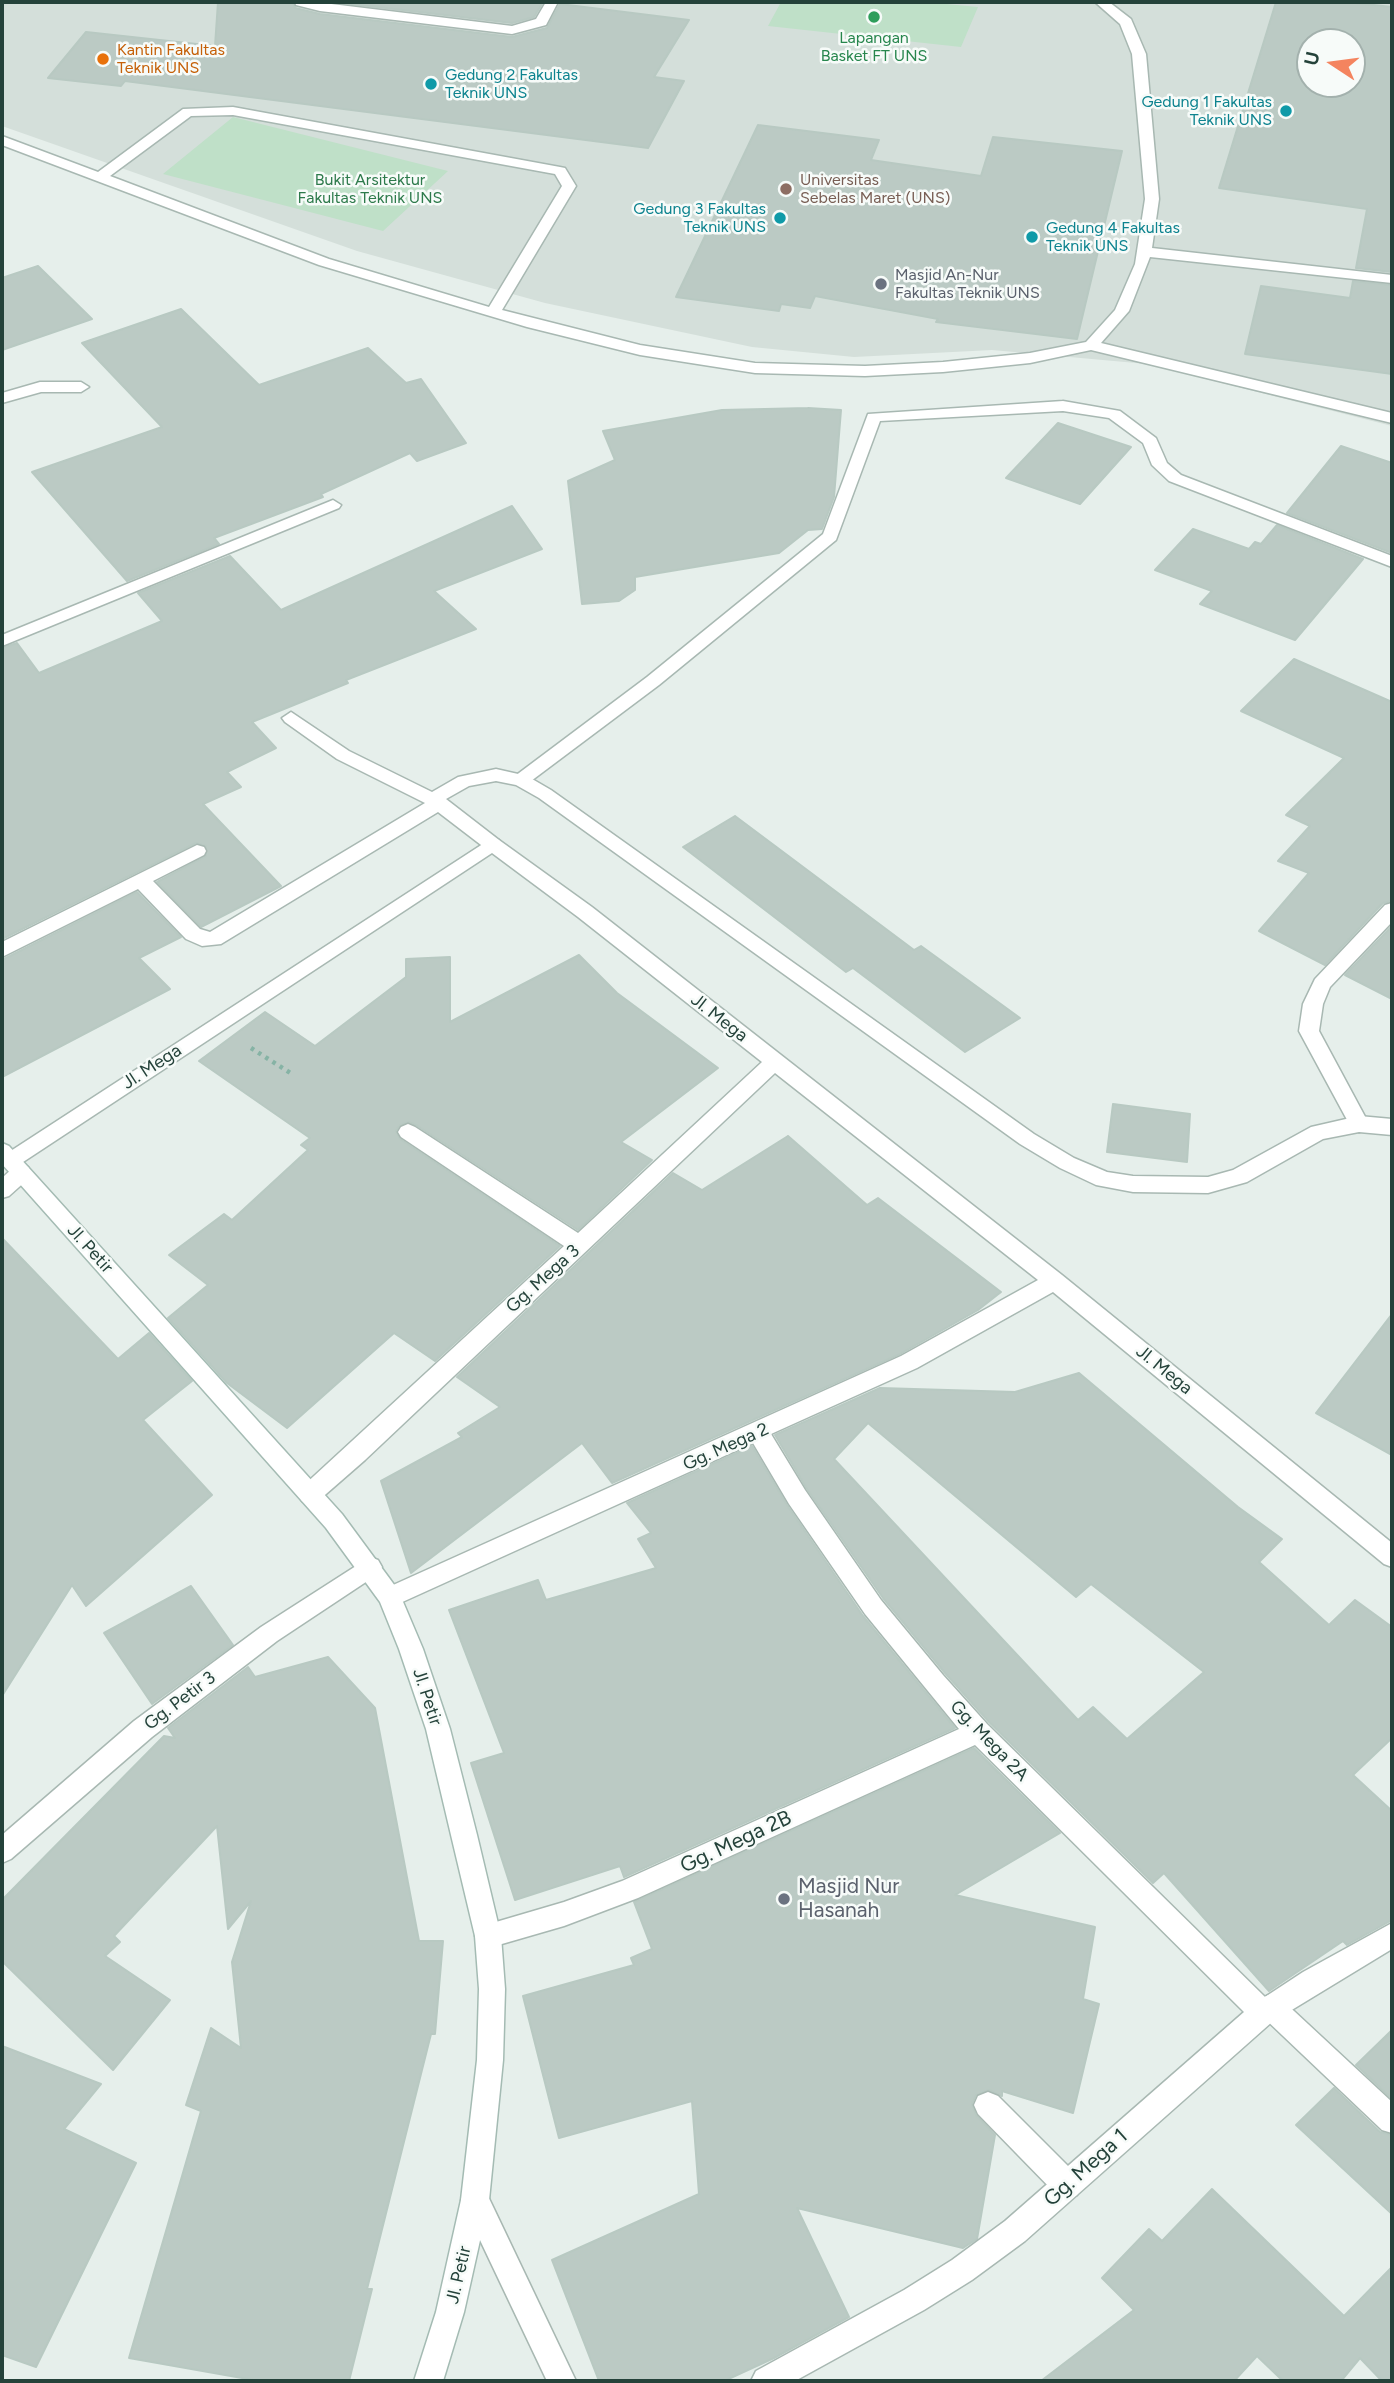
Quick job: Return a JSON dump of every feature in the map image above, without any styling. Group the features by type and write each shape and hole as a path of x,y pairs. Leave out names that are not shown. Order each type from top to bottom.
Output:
{"street":[{"path":"301,2 320,7 512,30 541,22 552,2"},
{"path":"1091,345 1122,311 1142,264 1152,199 1139,54 1126,22 1101,2"},
{"path":"100,177 188,112 233,111 560,171 569,186 494,313"},
{"path":"2,140 324,262 494,313 640,350 755,368 865,371 943,367 1030,358 1091,345 1392,418"},
{"path":"1144,252 1392,279"},
{"path":"2,398 40,387 81,387"},
{"path":"522,780 653,681 830,536 874,417 921,412 1063,406 1114,414 1150,440 1160,465 1175,478 1392,562"},
{"path":"2,641 333,505"},
{"path":"291,718 343,755 436,801 492,844"},
{"path":"139,880 198,938 214,939 436,801 454,785 484,776 506,776 522,780 578,816 1027,1139 1067,1163 1103,1179 1133,1184 1208,1185 1240,1176 1318,1132 1359,1124 1392,1127"},
{"name":"Jl. Mega","path":"2,1190 11,1162 492,844 585,912 1054,1281 1392,1557"},
{"path":"2,950 197,851"},
{"path":"1359,1124 1310,1031 1312,1004 1322,984 1392,910"},
{"name":"Gg. Mega 3","path":"310,1494 774,1062"},
{"path":"408,1132 579,1245"},
{"name":"Jl. Petir","path":"11,1162 310,1494 370,1567 390,1597 411,1649 438,1729 488,1936 492,1989 489,2060 475,2200 450,2312 429,2381"},
{"name":"Gg. Mega 2","path":"390,1597 909,1362 1054,1281"},
{"name":"Gg. Mega 2A","path":"758,1432 797,1497 873,1607 978,1732 1267,2010 1392,2120"},
{"name":"Gg. Petir 3","path":"2,1850 143,1729 269,1634 370,1567"},
{"name":"Gg. Mega 2B","path":"488,1936 629,1891 978,1732"},
{"name":"Gg. Mega 1","path":"766,2381 914,2300 962,2270 1015,2231 1267,2010 1392,1935"},
{"path":"988,2105 1067,2185"},
{"path":"475,2200 562,2381"}],"shaded area":[{"name":"Universitas Sebelas Maret (UNS)","path":"2,2 1392,2 1392,426 1147,364 992,350 854,357 752,347 545,303 357,251 2,126"}],"green space":[{"name":"Lapangan Basket FT UNS","path":"781,2 925,2 978,7 961,47 768,26"},
{"name":"Bukit Arsitektur Fakultas Teknik UNS","path":"233,117 448,171 383,231 163,174"}],"building":[{"name":"Gedung 2 Fakultas Teknik UNS","path":"218,2 293,2 295,8 320,14 512,37 547,28 560,4 689,20 654,77 684,81 648,148 125,81 121,86 48,78 86,32 215,46"},
{"path":"335,2 543,2 534,17 512,23"},
{"name":"Gedung 1 Fakultas Teknik UNS","path":"1276,2 1347,2 1392,7 1392,272 1356,268 1367,209 1219,188"},
{"path":"758,125 879,140 871,160 981,176 993,137 1122,151 1077,339 936,322 938,319 815,296 810,308 781,304 779,311 676,297"},
{"path":"38,266 92,319 2,350 2,278"},
{"path":"1353,281 1392,285 1392,374 1245,354 1261,286 1350,298"},
{"path":"181,309 259,385 368,348 406,383 421,379 466,443 417,461 410,453 321,494 323,497 214,538 219,544 127,581 32,472 162,427 82,343"},
{"path":"722,410 841,410 834,497 822,529 808,530 779,553 635,577 635,590 619,601 582,604 568,481 615,460 603,431"},
{"path":"1058,423 1131,447 1080,504 1006,478"},
{"path":"1341,446 1392,463 1392,553 1287,513"},
{"path":"512,506 542,549 434,591 476,629 346,680 348,683 252,722 276,748 227,772 241,787 203,804 281,886 201,927 157,882 206,856 206,846 196,843 2,939 2,648 17,643 39,673 162,621 138,593 230,556 281,610"},
{"path":"1277,525 1363,559 1295,640 1200,604 1212,591 1155,570 1193,529 1249,549 1255,542 1261,544"},
{"path":"1294,659 1392,702 1392,901 1383,903 1325,965 1259,931 1309,873 1278,861 1310,826 1286,815 1344,758 1241,711"},
{"path":"735,816 914,950 921,946 1020,1018 965,1052 853,968 846,972 683,847"},
{"path":"137,892 181,937 139,958 170,989 2,1077 2,960"},
{"path":"1392,926 1392,999 1345,975"},
{"path":"579,955 617,993 718,1068 621,1142 652,1160 578,1230 416,1125 409,1122 400,1125 396,1131 400,1139 560,1246 435,1361 394,1333 287,1428 227,1383 168,1318 208,1285 169,1255 224,1214 232,1220 308,1150 301,1145 310,1138 199,1061 265,1012 315,1046 406,977 406,959 450,957 450,1022"},
{"path":"1113,1104 1190,1114 1187,1162 1107,1152"},
{"path":"788,1136 867,1205 878,1198 1001,1292 978,1310 900,1354 612,1483 582,1443 411,1573 381,1481 462,1437 458,1433 500,1407 457,1377 673,1173 702,1190"},
{"path":"2,1238 118,1359 149,1333 192,1381 143,1420 212,1495 86,1606 72,1585 2,1696"},
{"path":"1392,1314 1392,1455 1316,1413"},
{"path":"1079,1373 1238,1507 1282,1539 1259,1562 1329,1625 1355,1600 1392,1627 1392,1738 1353,1775 1392,1811 1392,1920 1347,1945 1343,1941 1269,1991 1164,1873 1153,1883 989,1722 945,1673 883,1598 807,1489 775,1435 880,1388 1015,1392","holes":["868,1423 1076,1597 1091,1584 1204,1672 1127,1739 1093,1707 1078,1720 834,1459"]},
{"path":"752,1446 787,1505 863,1616 955,1728 624,1877 620,1866 515,1900 471,1763 504,1753 449,1610 538,1580 546,1600 656,1568 638,1539 651,1533 627,1503"},
{"path":"191,1586 233,1645 152,1704 104,1633"},
{"path":"328,1657 375,1708 419,1941 443,1941 435,2034 431,2034 367,2289 372,2289 349,2381 259,2381 129,2358 201,2111 186,2105 211,2028 241,2048 232,1962 251,1901 228,1929 217,1826 114,1936 120,1942 105,1956 170,2000 113,2070 2,1961 2,1900 164,1736 175,1738 168,1728 248,1667 255,1677"},
{"path":"974,1748 1060,1833 955,1895 1095,1927 1083,1999 1099,2004 1073,2113 1002,2091 1002,2096 989,2090 976,2095 972,2104 976,2115 995,2135 977,2239 963,2248 797,2208 849,2317 774,2358 724,2381 599,2381 552,2260 699,2194 692,2101 559,2138 523,1996 634,1965 631,1958 652,1949 634,1902"},
{"path":"1392,2030 1392,2099 1356,2065"},
{"path":"2,2046 101,2084 64,2129 136,2163 36,2367 2,2355"},
{"path":"1334,2088 1380,2132 1392,2135 1392,2214 1296,2125"},
{"path":"1212,2189 1344,2316 1392,2267 1392,2381 1382,2381 1360,2358 1341,2381 1283,2381 1257,2356 1234,2381 1041,2381 1134,2310 1102,2278 1149,2229 1162,2241"}],"place":[{"name":"Lapangan Basket FT UNS","path":"874,17"},
{"name":"Kantin Fakultas Teknik UNS","path":"103,59"},
{"name":"Gedung 2 Fakultas Teknik UNS","path":"431,84"},
{"name":"Gedung 1 Fakultas Teknik UNS","path":"1286,111"},
{"name":"Universitas Sebelas Maret (UNS)","path":"786,189"},
{"name":"Gedung 3 Fakultas Teknik UNS","path":"780,218"},
{"name":"Gedung 4 Fakultas Teknik UNS","path":"1032,237"},
{"name":"Masjid An-Nur Fakultas Teknik UNS","path":"881,284"},
{"name":"Masjid Nur Hasanah","path":"784,1899"}]}
